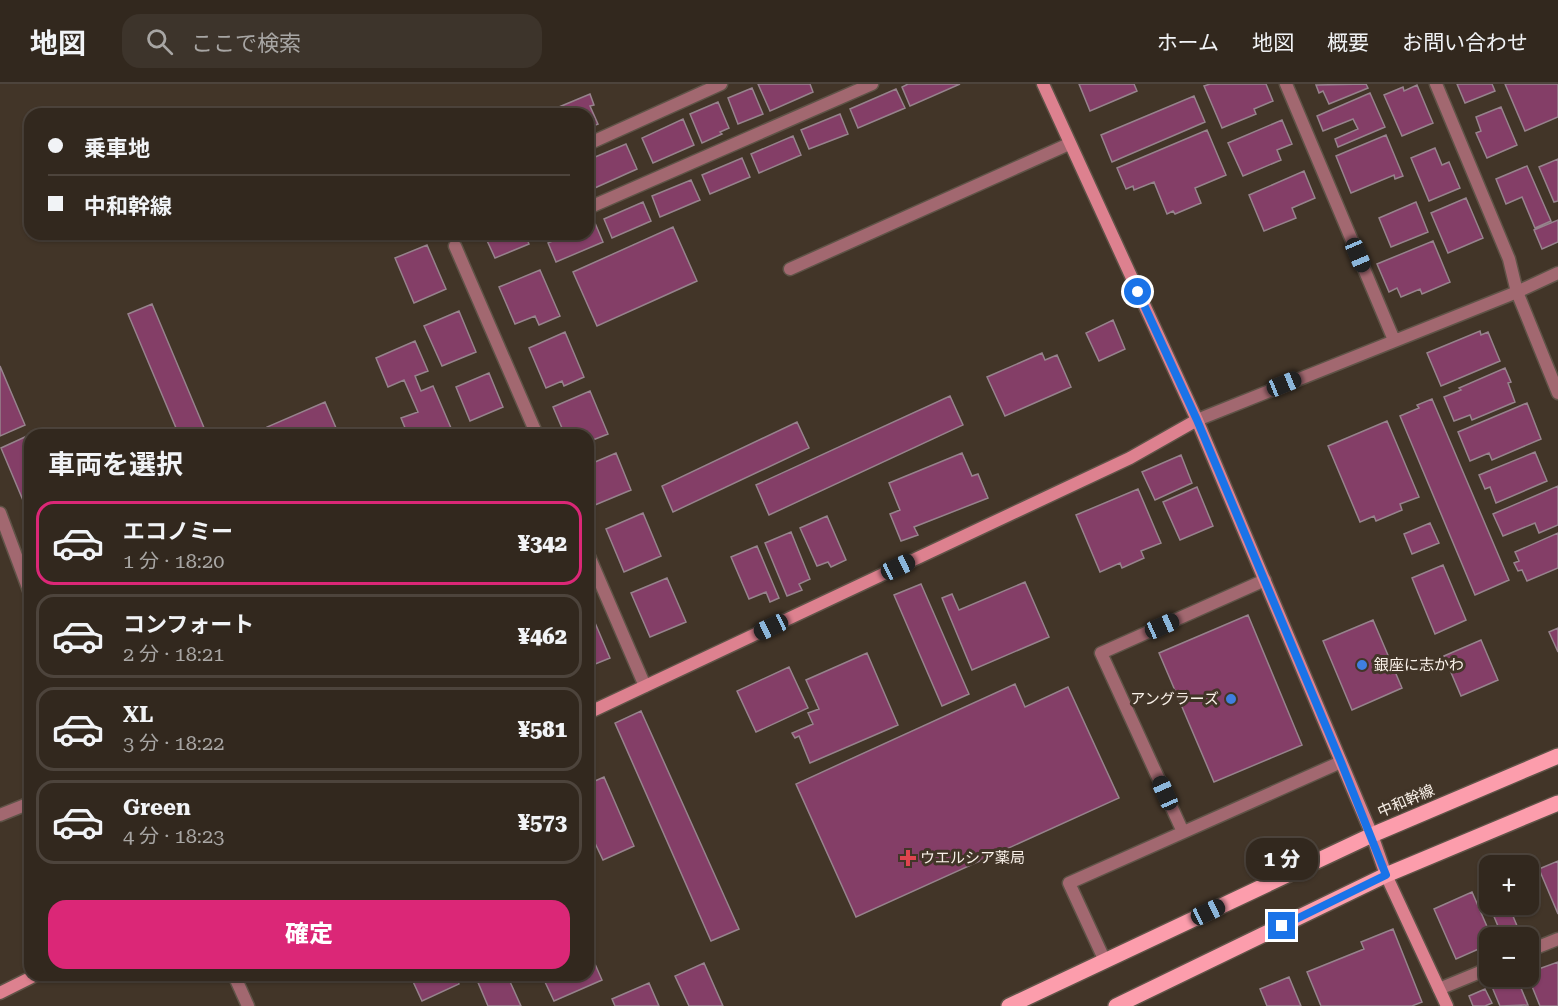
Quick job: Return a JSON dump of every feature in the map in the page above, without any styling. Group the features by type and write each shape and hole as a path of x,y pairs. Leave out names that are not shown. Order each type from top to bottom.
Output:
{"main road":[{"name":"中和幹線","path":"1009,1006 1372,835 1558,756"},
{"path":"1116,1006 1386,875 1558,803"}],"street":[{"path":"594,141 721,84"},
{"path":"594,205 872,84"},
{"path":"1043,84 1197,420 1372,835 1386,875 1447,1006"},
{"path":"1286,84 1394,340"},
{"path":"1436,84 1509,259 1517,292 1558,393"},
{"path":"790,269 1069,144"},
{"path":"455,246 534,429"},
{"path":"594,710 1130,458 1197,420 1517,292 1558,273"},
{"path":"0,513 24,576"},
{"path":"594,568 645,686"},
{"path":"1183,832 1101,653 1265,580"},
{"path":"1105,961 1069,883 1341,762"},
{"path":"0,815 24,805"},
{"path":"1539,947 1558,939"},
{"path":"1439,989 1479,973"},
{"path":"0,993 24,981"},
{"path":"237,981 248,1006"}],"building":[{"path":"758,84 810,84 813,92 770,111"},
{"path":"908,84 960,84 910,106 902,87"},
{"path":"1079,84 1134,84 1137,91 1090,111"},
{"path":"1210,84 1266,84 1273,101 1254,109 1256,114 1222,128 1204,86"},
{"path":"1366,84 1368,88 1329,104 1323,91 1319,93 1316,85"},
{"path":"1457,84 1492,84 1495,91 1465,103"},
{"path":"1505,84 1558,84 1558,117 1525,131"},
{"path":"1417,85 1433,123 1402,136 1384,95 1403,87 1404,91"},
{"path":"752,88 763,114 738,124 728,98"},
{"path":"896,89 905,108 858,128 850,109"},
{"path":"1370,93 1385,127 1338,147 1335,139 1358,129 1353,119 1323,131 1317,116"},
{"path":"590,94 594,105 590,106 591,108 557,108"},
{"path":"1194,96 1205,122 1112,162 1101,135"},
{"path":"718,102 729,128 720,132 722,134 702,143 690,114"},
{"path":"1501,107 1517,145 1487,158 1476,133 1481,131 1476,117"},
{"path":"840,114 848,134 809,149 801,130"},
{"path":"683,119 694,145 653,163 642,138"},
{"path":"1282,120 1292,144 1277,150 1281,160 1243,176 1228,143"},
{"path":"1207,130 1226,175 1195,188 1201,203 1175,214 1173,211 1167,214 1154,182 1134,190 1133,186 1126,189 1117,168"},
{"path":"1386,135 1403,176 1395,179 1394,175 1351,193 1336,156"},
{"path":"793,136 801,155 759,173 751,154"},
{"path":"626,144 637,169 594,188 594,157"},
{"path":"1435,148 1442,165 1449,162 1460,188 1429,201 1411,158"},
{"path":"742,158 750,177 710,194 702,175"},
{"path":"1558,159 1558,201 1554,202 1539,167"},
{"path":"1527,166 1551,221 1535,228 1522,197 1506,204 1496,179"},
{"path":"1304,171 1315,198 1292,208 1296,218 1264,231 1249,195"},
{"path":"691,180 700,200 660,217 652,196"},
{"path":"1466,198 1483,238 1448,253 1431,213"},
{"path":"643,202 651,221 612,238 604,219"},
{"path":"1416,202 1428,232 1391,247 1379,218"},
{"path":"1558,220 1558,242 1542,249 1534,230"},
{"path":"594,223 603,242 556,262 548,243 555,240 594,240"},
{"path":"673,227 697,281 597,326 573,272"},
{"path":"487,240 527,240 529,244 495,258"},
{"path":"1433,241 1450,282 1422,294 1420,289 1401,297 1397,288 1389,292 1377,264"},
{"path":"427,245 446,289 414,303 395,258"},
{"path":"540,270 560,316 539,325 535,316 515,324 499,287"},
{"path":"152,304 205,429 176,429 128,314"},
{"path":"459,311 476,352 442,366 424,326"},
{"path":"1113,320 1125,349 1099,361 1086,333"},
{"path":"1480,331 1481,335 1488,332 1500,361 1441,386 1427,353"},
{"path":"565,332 584,377 564,386 562,381 546,388 529,348"},
{"path":"415,341 428,371 415,376 421,391 433,386 451,429 406,429 401,418 418,412 404,380 388,387 376,358"},
{"path":"1042,353 1045,360 1057,355 1071,387 1005,416 987,377"},
{"path":"0,366 25,425 0,436"},
{"path":"1505,368 1511,382 1508,383 1515,402 1472,420 1470,415 1454,421 1444,397"},
{"path":"489,373 503,407 470,421 456,387"},
{"path":"590,391 608,434 594,440 594,429 562,429 553,407"},
{"path":"950,396 963,425 769,515 756,485"},
{"path":"1432,399 1509,580 1475,595 1400,416 1419,408 1417,405"},
{"path":"325,402 336,429 268,429 267,427"},
{"path":"1527,403 1541,439 1492,460 1489,453 1470,461 1458,432"},
{"path":"1387,421 1419,497 1400,504 1402,510 1376,521 1374,516 1360,522 1328,446"},
{"path":"797,422 809,448 673,512 662,486"},
{"path":"24,437 24,503 1,448"},
{"path":"1535,452 1547,481 1496,503 1490,487 1485,489 1479,475"},
{"path":"616,453 631,490 595,505 594,462"},
{"path":"962,453 972,476 978,474 988,498 914,527 918,535 901,541 890,514 900,510 889,483"},
{"path":"1181,455 1192,483 1155,500 1142,472"},
{"path":"1558,486 1558,525 1539,533 1535,523 1503,536 1493,514"},
{"path":"1197,487 1213,526 1180,540 1163,502"},
{"path":"1138,489 1161,543 1141,551 1144,558 1122,568 1120,563 1100,572 1076,515"},
{"path":"643,513 661,556 624,572 606,529"},
{"path":"827,516 846,560 831,567 828,562 817,566 800,528"},
{"path":"1430,523 1439,543 1412,554 1404,534"},
{"path":"791,532 810,579 799,584 802,590 787,596 765,543"},
{"path":"1558,533 1558,568 1527,581 1522,570 1518,571 1514,563 1519,561 1515,552"},
{"path":"757,546 779,598 770,602 766,592 749,599 731,557"},
{"path":"1443,565 1466,620 1435,634 1412,578"},
{"path":"667,578 686,622 650,637 631,593"},
{"path":"1025,582 1049,637 972,670 942,598 952,594 959,610"},
{"path":"921,584 969,694 942,706 894,595"},
{"name":"アングラーズ","path":"1248,615 1302,745 1214,782 1159,653"},
{"path":"594,620 610,658 594,665"},
{"name":"銀座に志かわ","path":"1373,620 1402,688 1352,710 1323,641"},
{"path":"1558,628 1558,652 1549,632"},
{"path":"1481,640 1498,680 1461,696 1444,656"},
{"path":"867,653 898,725 810,763 799,736 795,738 792,733 813,724 808,713 819,709 806,680"},
{"path":"789,667 808,708 756,732 737,691"},
{"name":"ウエルシア薬局","path":"1015,684 1025,707 1068,687 1119,798 856,917 796,784"},
{"path":"641,711 739,929 711,941 615,723"},
{"path":"604,777 634,846 603,860 594,841 594,781"},
{"path":"1558,861 1558,914 1539,869"},
{"path":"1472,892 1479,908 1479,915 1482,915 1487,927 1479,927 1479,949 1456,959 1434,909"},
{"path":"1493,915 1513,915 1517,927 1498,927"},
{"path":"1393,929 1422,1002 1412,1006 1321,1006 1307,972 1364,949 1361,942"},
{"path":"594,962 602,980 554,1001 545,982 594,981"},
{"path":"1558,962 1558,1006 1540,1006 1532,987 1539,987 1539,969"},
{"path":"704,963 723,1006 689,1006 675,976"},
{"path":"1289,977 1301,1006 1267,1006 1260,989"},
{"path":"413,981 458,981 459,984 422,1001"},
{"path":"477,981 510,981 521,1006 488,1006"},
{"path":"649,983 659,1006 615,1006 612,999"},
{"path":"1492,987 1521,987 1528,1005 1500,1006"},
{"path":"1485,989 1492,1003 1485,1006 1473,1006 1469,996"}],"place":[{"name":"銀座に志かわ","path":"1362,665"},
{"name":"アングラーズ","path":"1231,699"},
{"name":"ウエルシア薬局","path":"908,858"}],"route":[{"path":"1138,292 1197,420 1372,835 1386,875 1282,926"}]}
